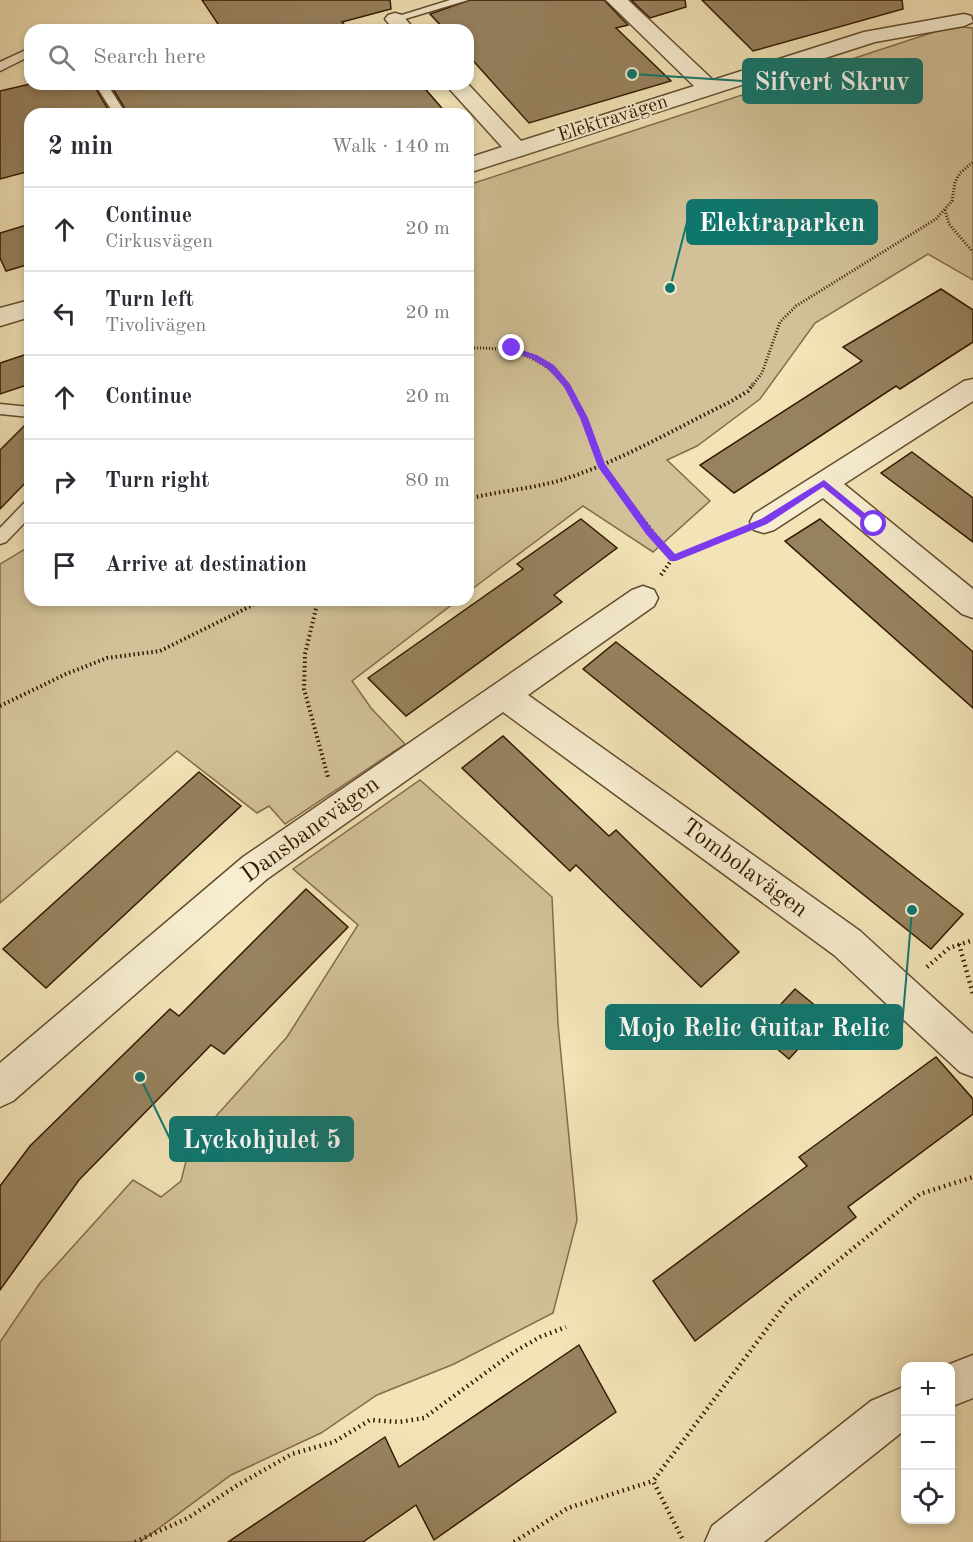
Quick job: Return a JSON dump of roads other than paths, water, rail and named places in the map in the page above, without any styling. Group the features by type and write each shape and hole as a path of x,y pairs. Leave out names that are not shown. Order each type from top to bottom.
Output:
{"street":[{"name":"Elektravägen","path":"616,0 709,88"},
{"name":"Elektravägen","path":"474,164 871,36 930,7 968,21"},
{"name":"Elektravägen","path":"871,36 968,21"},
{"path":"462,90 517,150"},
{"path":"0,317 24,310"},
{"path":"764,522 973,388"},
{"path":"824,483 973,606"},
{"name":"Dansbanevägen","path":"0,1088 255,868 643,598"},
{"name":"Tombolavägen","path":"502,694 847,943 973,1059"},
{"path":"955,1384 973,1376"},
{"path":"728,1542 886,1416 901,1409"}],"lane":[{"path":"400,24 462,0"},
{"path":"0,67 24,54"},
{"path":"105,90 116,108"},
{"path":"0,409 24,411"},
{"path":"0,537 24,513"}],"place":[{"name":"Sifvert Skruv","path":"632,74"},
{"name":"Elektraparken","path":"670,288"},
{"name":"Mojo Relic Guitar Relic","path":"912,910"},
{"name":"Lyckohjulet 5","path":"140,1077"}]}
